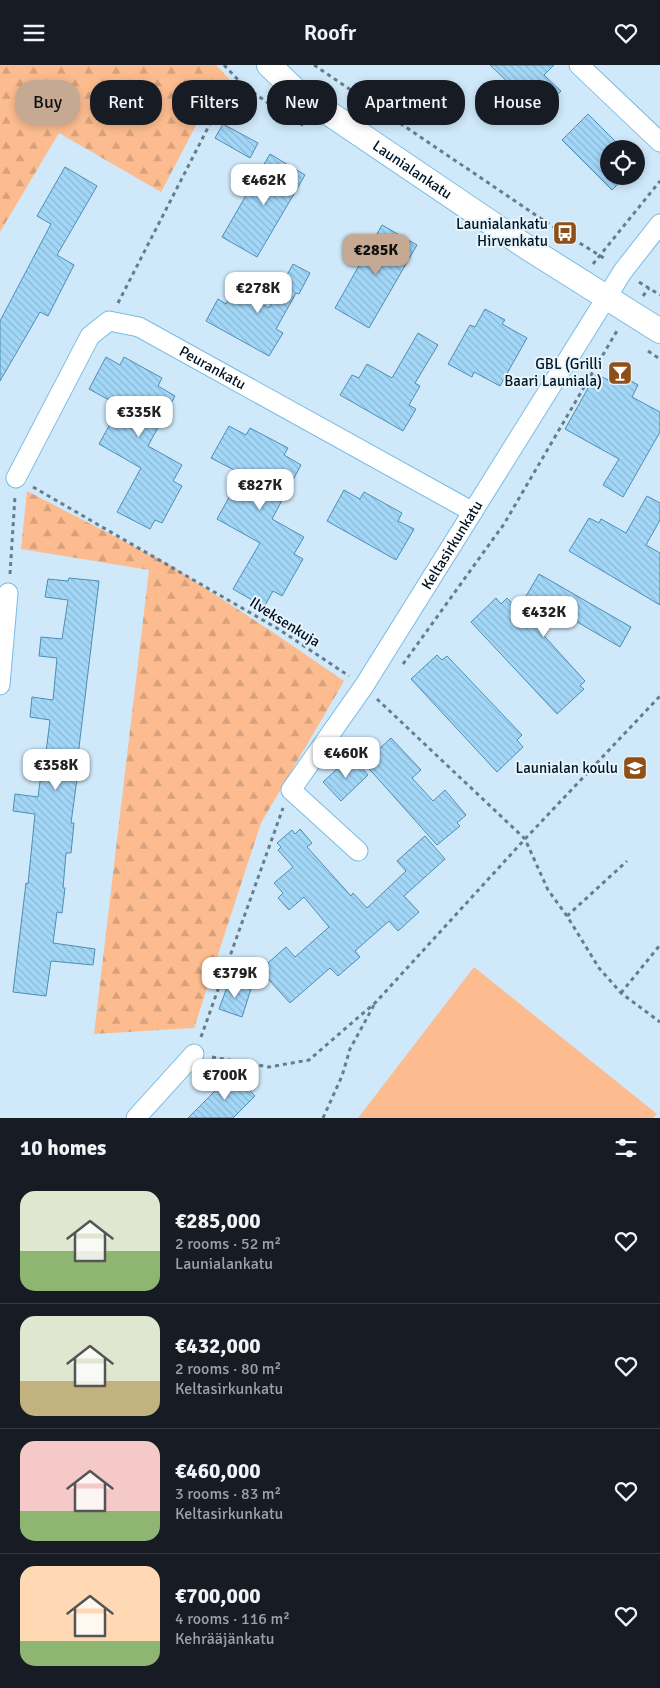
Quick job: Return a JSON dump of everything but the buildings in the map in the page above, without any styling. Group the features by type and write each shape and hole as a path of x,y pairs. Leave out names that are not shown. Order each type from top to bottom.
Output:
{"street":[{"name":"Launialankatu","path":"269,65 305,97 525,246 660,331"},
{"path":"580,65 660,142"},
{"name":"Keltasirkunkatu","path":"291,790 364,686 623,271 660,223"},
{"path":"16,478 90,336 109,321"},
{"name":"Peurankatu","path":"109,321 139,327 474,512"},
{"path":"0,685 8,593"},
{"path":"291,790 358,851"},
{"path":"136,1118 194,1054"}],"path":[{"path":"314,65 541,218 660,295"},
{"path":"109,321 210,125"},
{"path":"600,255 660,181"},
{"path":"399,669 504,524 617,331"},
{"path":"8,593 16,478"},
{"name":"Ilveksenkuja","path":"16,478 280,630 364,686 525,839"},
{"path":"377,699 383,691"},
{"path":"291,790 194,1054 269,1067 309,1060 376,1002 525,839 660,696"},
{"path":"525,839 548,890 567,915 599,969 621,993 660,1022"},
{"path":"567,915 627,861"},
{"path":"621,993 660,945"},
{"path":"323,1118 342,1077 350,1049 376,1002"}],"green space":[{"path":"0,65 216,65 230,80 172,80 172,125 196,125 161,192 59,133 0,232"},
{"path":"27,491 170,565 344,681 261,823 194,1028 94,1034 149,570 21,549"},
{"path":"474,967 657,1114 653,1118 358,1118"}],"place":[{"name":"Launialankatu Hirvenkatu","path":"565,233"},
{"name":"GBL (Grilli Baari Launiala)","path":"620,373"},
{"name":"Launialan koulu","path":"635,768"}]}
